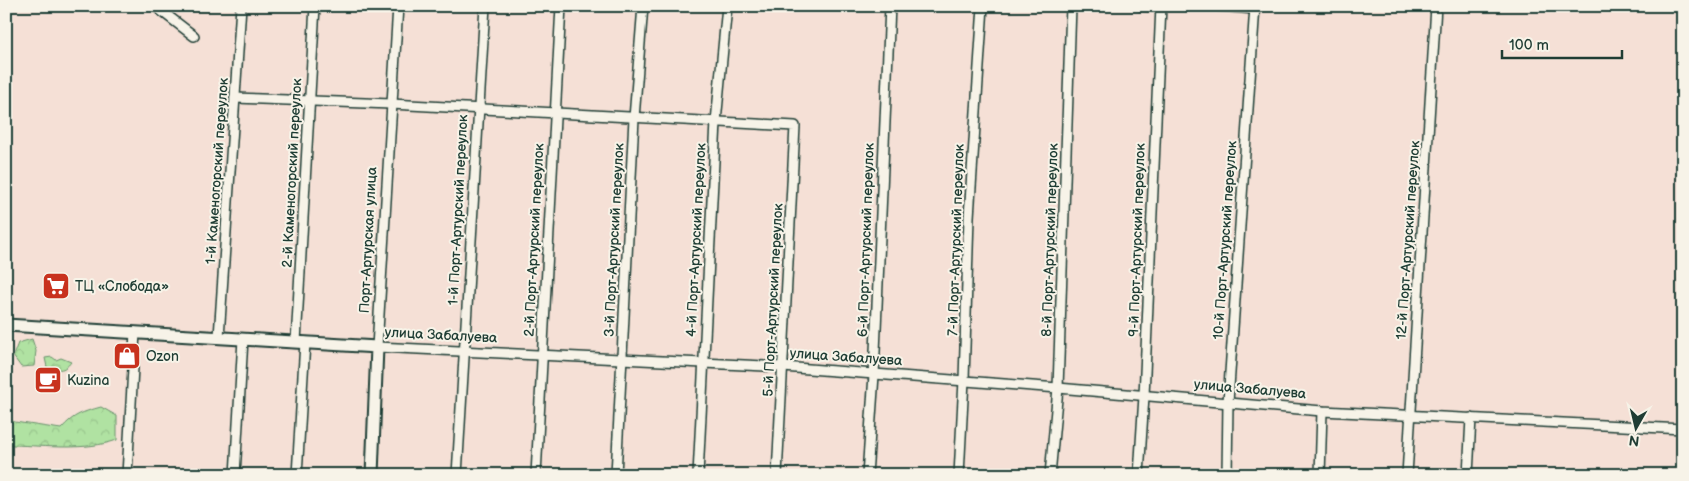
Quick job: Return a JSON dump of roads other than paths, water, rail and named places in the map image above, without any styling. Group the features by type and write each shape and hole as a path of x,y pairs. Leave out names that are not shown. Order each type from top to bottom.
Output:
{"street":[{"path":"155,6 194,36"},
{"name":"1-й Каменогорский переулок","path":"219,338 241,6"},
{"name":"2-й Каменогорский переулок","path":"297,475 300,342 315,6"},
{"name":"Порт-Артурская улица","path":"372,475 377,347 398,6"},
{"name":"1-й Порт-Артурский переулок","path":"457,475 477,109 485,6"},
{"name":"2-й Порт-Артурский переулок","path":"536,475 561,6"},
{"name":"3-й Порт-Артурский переулок","path":"616,475 634,118 643,6"},
{"name":"4-й Порт-Артурский переулок","path":"698,475 716,122 727,6"},
{"name":"6-й Порт-Артурский переулок","path":"867,475 874,375 890,6"},
{"name":"7-й Порт-Артурский переулок","path":"959,475 969,217 983,6"},
{"name":"8-й Порт-Артурский переулок","path":"1050,475 1058,388 1071,6"},
{"path":"1141,6 1161,7"},
{"path":"1217,6 1255,8"},
{"name":"12-й Порт-Артурский переулок","path":"1407,475 1436,6"},
{"name":"9-й Порт-Артурский переулок","path":"1139,475 1161,7"},
{"name":"10-й Порт-Артурский переулок","path":"1227,475 1228,402 1255,8"},
{"path":"236,98 391,104 716,122"},
{"name":"5-й Порт-Артурский переулок","path":"716,122 795,126 777,475"},
{"name":"улица Забалуева","path":"6,325 463,352 783,367 964,380 1322,411 1683,429"},
{"path":"127,475 135,332"},
{"path":"235,475 243,339"},
{"path":"1320,475 1322,411"},
{"path":"1468,475 1471,418"}],"place":[{"name":"ТЦ «Слобода»","path":"56,286"},
{"name":"Ozon","path":"127,356"},
{"name":"Kuzina","path":"48,380"}]}
